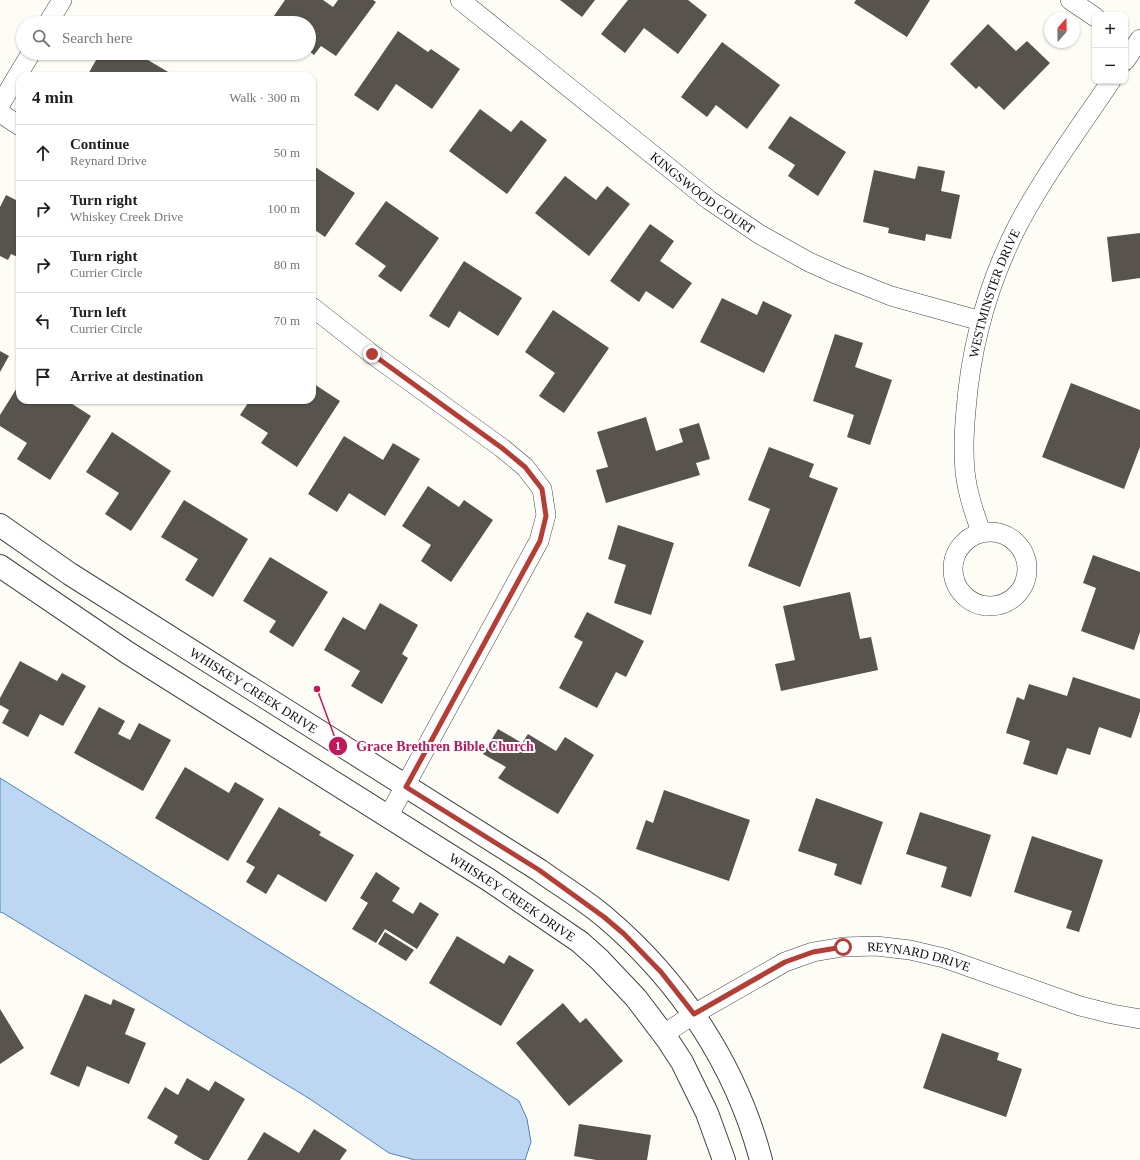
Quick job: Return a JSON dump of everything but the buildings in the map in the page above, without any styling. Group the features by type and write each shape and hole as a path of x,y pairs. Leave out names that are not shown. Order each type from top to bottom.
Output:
{"street":[{"path":"52,16 62,0"},
{"name":"KINGSWOOD COURT","path":"460,0 709,200 759,234 809,262 844,278 891,296 981,321"},
{"path":"1070,0 1092,15"},
{"path":"1128,54 1134,41"},
{"path":"19,72 26,60"},
{"path":"0,105 16,77"},
{"name":"WESTMINSTER DRIVE","path":"980,532 971,500 963,443 969,379 981,321 995,276 1019,223 1049,173 1109,84"},
{"path":"0,113 16,123"},
{"path":"316,310 372,354 502,448 525,467 542,489 546,516 540,541 388,818"},
{"name":"WHISKEY CREEK DRIVE","path":"0,524 70,574 539,870 604,917 624,934 661,972 694,1014 725,1066 755,1137 761,1160"},
{"name":"WHISKEY CREEK DRIVE","path":"0,566 128,653 388,818 489,880 580,942 600,960 636,998 664,1034 682,1062 707,1113 724,1160"},
{"name":"REYNARD DRIVE","path":"664,1034 694,1014 785,962 813,952 843,947 876,946 910,950 944,958 1080,1006 1140,1019"}],"water":[{"path":"0,778 519,1101 527,1119 531,1142 525,1160 415,1160 389,1153 310,1099 0,912"}],"place":[{"name":"Grace Brethren Bible Church","path":"317,689"}],"route":[{"path":"372,354 502,448 525,467 542,489 546,516 540,541 406,787 539,870 604,917 624,934 661,972 694,1014 758,976 785,962 813,952 843,947"}]}
